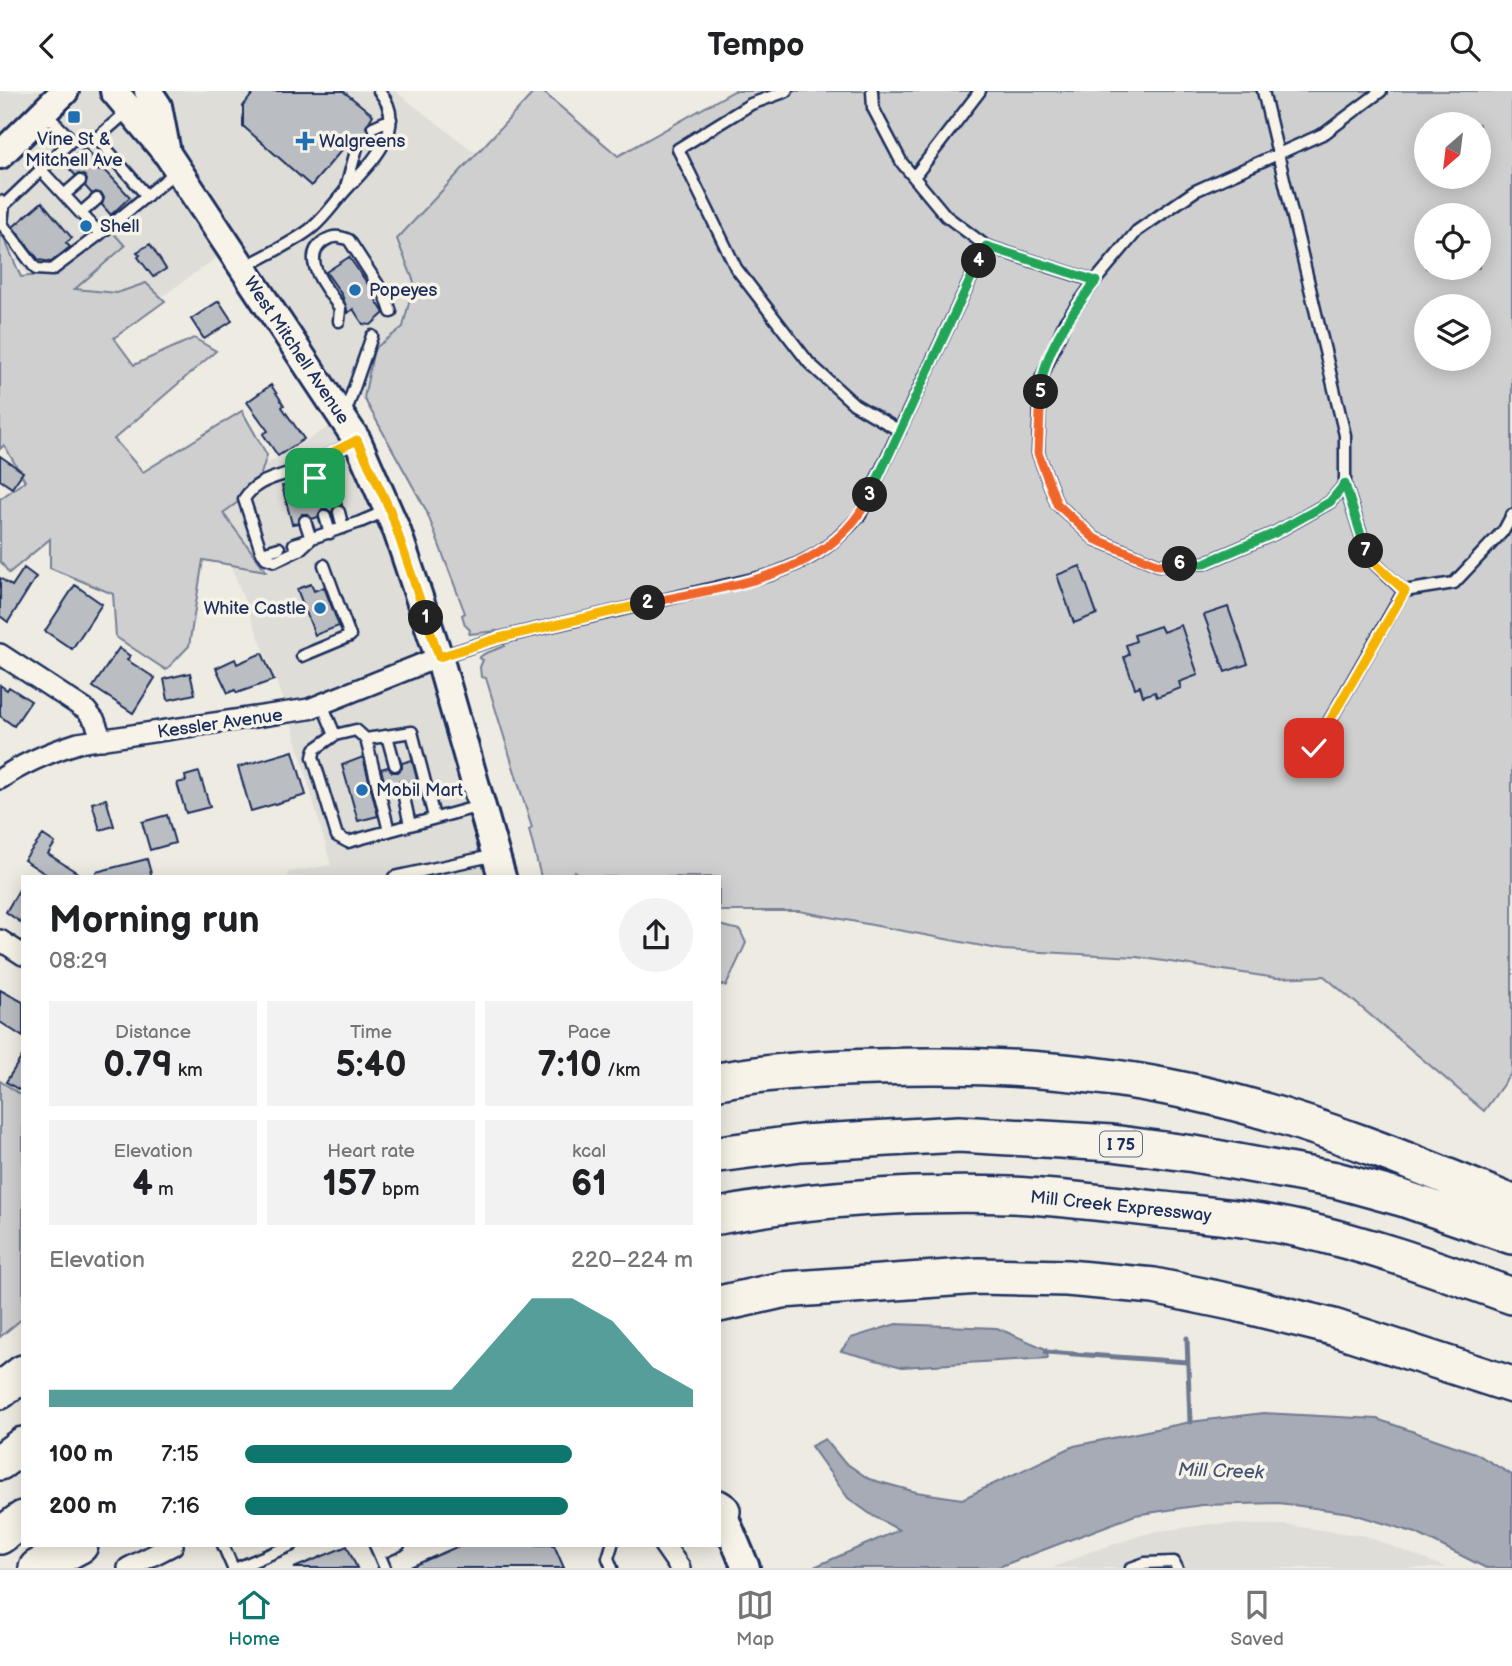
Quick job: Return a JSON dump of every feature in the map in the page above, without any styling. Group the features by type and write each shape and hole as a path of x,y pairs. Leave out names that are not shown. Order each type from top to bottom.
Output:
{"highway":[{"path":"721,1081 834,1068 926,1065 1037,1069 1118,1079 1212,1097 1279,1116 1366,1146 1512,1203"},
{"name":"I 75","path":"721,1154 801,1143 959,1134 1112,1143 1195,1154 1336,1180 1405,1199 1512,1236"},
{"name":"Mill Creek Expressway","path":"721,1216 816,1203 906,1196 1009,1195 1091,1202 1253,1220 1302,1230 1405,1259 1512,1296"},
{"path":"721,1304 782,1290 979,1276 1067,1277 1154,1286 1236,1303 1333,1327 1512,1385"},
{"path":"0,1391 21,1375"},
{"path":"0,1462 21,1446"},
{"path":"0,1536 21,1520"},
{"path":"37,1568 76,1547"}],"main road":[{"path":"0,155 65,91"},
{"name":"West Mitchell Avenue","path":"131,97 351,429 390,510 439,657 499,866"},
{"path":"721,1510 743,1560"}],"street":[{"path":"0,654 86,710 96,721 102,740"},
{"name":"Kessler Avenue","path":"0,779 48,752 78,743 289,714 322,704 439,657"},
{"path":"0,940 21,954"},
{"path":"128,1568 169,1547"},
{"path":"665,1547 680,1568"}],"lane":[{"path":"243,268 312,227 377,156 389,134 391,119 387,100 379,91"},
{"path":"787,91 751,104 678,149 736,268 809,363 854,404 900,431"},
{"path":"872,91 873,108 902,163 946,216 986,246 1096,281"},
{"path":"914,177 980,91"},
{"path":"1263,91 1345,435 1345,484 1368,557 1405,591"},
{"path":"1345,484 1330,502 1275,533 1205,563 1159,565 1095,539 1057,504 1038,453 1041,379 1065,322 1137,231 1195,191 1325,133 1381,91"},
{"path":"131,97 97,138 72,140 2,203 2,224 36,269 52,270 147,196 173,162"},
{"path":"44,112 72,140"},
{"path":"373,127 391,119"},
{"path":"97,138 147,196"},
{"path":"345,191 358,144"},
{"path":"100,164 111,155"},
{"path":"41,170 100,234"},
{"path":"116,182 127,174"},
{"path":"64,195 80,181"},
{"path":"80,213 97,199"},
{"path":"339,321 340,308 316,272 314,262 314,253 319,245 330,237 340,236 349,240 386,297 391,312"},
{"path":"439,657 499,638 770,575 808,561 839,539 860,516 986,246"},
{"path":"311,539 299,550 275,561 266,558 244,499 251,488 266,479 324,457 351,429 372,336"},
{"path":"324,457 329,474"},
{"path":"311,463 315,478"},
{"path":"292,471 295,483"},
{"path":"293,544 390,510"},
{"path":"339,512 343,528"},
{"path":"1405,591 1454,583 1504,530 1512,515"},
{"path":"325,516 330,533"},
{"path":"305,521 311,539"},
{"path":"262,553 279,548"},
{"path":"302,656 350,636 324,565"},
{"path":"1314,748 1405,591"},
{"path":"322,704 335,735"},
{"path":"389,831 366,739 356,730 335,735 315,749 313,757 337,837 348,842 389,831 410,825 434,817 482,806"},
{"path":"366,739 412,732 434,817"},
{"path":"387,736 395,765"},
{"path":"402,788 410,825"},
{"path":"413,875 499,866"},
{"path":"224,1547 235,1568 287,1547"},
{"path":"611,1547 608,1558 612,1568"},
{"path":"377,1550 385,1568"},
{"path":"1130,1568 1145,1563 1174,1562 1177,1568"}],"shaded area":[{"path":"0,91 395,91 477,154 397,239 414,282 403,327 374,349 364,398 318,380 230,248 118,328 31,282 0,232"},
{"path":"535,91 542,91 618,156 734,91 1512,91 1512,1072 1484,1111 1324,976 1276,978 1137,957 1003,950 799,911 721,911 721,875 578,875 575,871 570,875 540,875 529,830 532,828 486,678 481,677 480,667 483,660 479,658 505,646 497,631 469,634 470,630 462,615 465,613 426,510 364,398 374,349 403,327 414,282 397,239"},
{"path":"0,229 21,277 39,275 111,230 125,246 75,289 117,293 146,283 165,301 114,338 134,365 194,338 216,351 114,439 143,472 242,411 267,455 256,489 223,513 266,571 203,560 189,646 166,670 116,637 113,594 50,568 50,539 9,573 0,561 0,499 25,481 4,445 0,449"},
{"path":"344,418 397,531 491,875 288,875 288,872 331,865 289,714 205,501"},
{"path":"721,925 740,930 746,943 726,986 721,985"},
{"path":"0,1081 21,1095 21,1320 0,1337"},
{"path":"1211,1524 1285,1525 1366,1536 1447,1568 1052,1568 1090,1552 1152,1532"}],"water":[{"path":"896,1324 997,1328 1046,1349 1048,1358 902,1367 841,1351 851,1338"},
{"name":"Mill Creek","path":"1263,1413 1377,1419 1475,1453 1512,1475 1512,1568 1486,1568 1416,1533 1350,1513 1279,1503 1202,1505 1135,1515 996,1568 812,1568 899,1530 848,1498 811,1446 825,1439 843,1461 869,1479 916,1492 962,1499 1074,1446 1190,1422"}],"building":[{"name":"Walgreens","path":"255,91 343,91 373,115 366,127 371,134 365,142 361,137 352,138 311,186 243,126 243,106"},
{"name":"Shell","path":"84,147 95,159 95,169 105,170 130,197 111,215 102,205 102,194 92,194 85,186 85,176 75,175 65,164"},
{"path":"42,202 72,238 66,243 70,247 51,262 39,260 13,227"},
{"path":"150,244 166,269 153,277 137,252"},
{"name":"Popeyes","path":"349,257 384,313 371,325 363,324 353,309 348,313 342,295 326,272"},
{"path":"219,301 232,321 204,339 191,319"},
{"path":"271,385 304,439 278,456 263,434 268,431 247,402"},
{"path":"0,456 23,472 12,488 0,480"},
{"path":"322,477 328,481 335,479 342,505 334,506 332,513 322,509 318,517 312,519 307,514 302,514 298,523 292,524 282,486 287,485 291,490 296,490 301,486 301,481 308,480 310,484 316,485 321,483"},
{"path":"1080,566 1097,614 1074,623 1057,575"},
{"path":"24,568 36,577 8,622 0,616 0,578 12,586"},
{"name":"White Castle","path":"311,584 314,591 324,587 339,626 315,635 297,589"},
{"path":"75,585 102,604 72,649 45,631"},
{"path":"1228,607 1248,664 1225,672 1204,615"},
{"path":"1181,625 1198,675 1179,682 1181,688 1157,697 1155,692 1143,696 1140,686 1135,688 1124,657 1129,655 1126,645 1136,641 1134,635 1160,626 1163,632"},
{"path":"119,648 130,656 127,660 155,678 133,713 93,687"},
{"path":"262,653 274,680 237,693 235,690 228,693 216,668 235,659 237,664"},
{"path":"190,673 195,694 168,700 164,679"},
{"path":"0,685 7,690 9,687 31,701 14,726 0,716"},
{"path":"293,751 306,795 251,811 238,767"},
{"name":"Mobil Mart","path":"363,757 378,816 358,821 342,765"},
{"path":"412,760 418,783 409,786 405,781 400,781 395,785 395,790 387,793 381,769 388,767 392,772 398,772 402,763"},
{"path":"199,772 210,807 186,813 177,783 186,781 185,776"},
{"path":"106,799 114,826 100,830 92,803"},
{"path":"167,815 175,843 150,850 142,822"},
{"path":"43,835 55,843 48,854 81,875 47,875 24,860"},
{"path":"147,859 151,875 96,875 96,872"},
{"path":"21,886 21,923 6,912"},
{"path":"0,990 21,1001 21,1036 0,1022"},
{"path":"21,1058 21,1091 6,1082"},
{"path":"347,1547 357,1568 294,1568"},
{"path":"456,1547 555,1547 564,1568 408,1568"}],"waterway":[{"path":"1187,1338 1190,1422"},
{"path":"1046,1352 1187,1362"}],"place":[{"name":"Vine St & Mitchell Ave","path":"74,117"},
{"name":"Walgreens","path":"305,141"},
{"name":"Shell","path":"86,226"},
{"name":"Popeyes","path":"355,290"},
{"name":"White Castle","path":"320,608"},
{"name":"Mobil Mart","path":"362,790"}],"route":[{"path":"315,478 311,463 357,440 390,510 439,657 499,638 770,575 808,561 839,539 860,516 986,246 1096,281 1065,322 1041,379 1038,453 1057,504 1095,539 1159,565 1205,563 1275,533 1330,502 1345,484 1368,557 1405,591 1314,748"}]}
